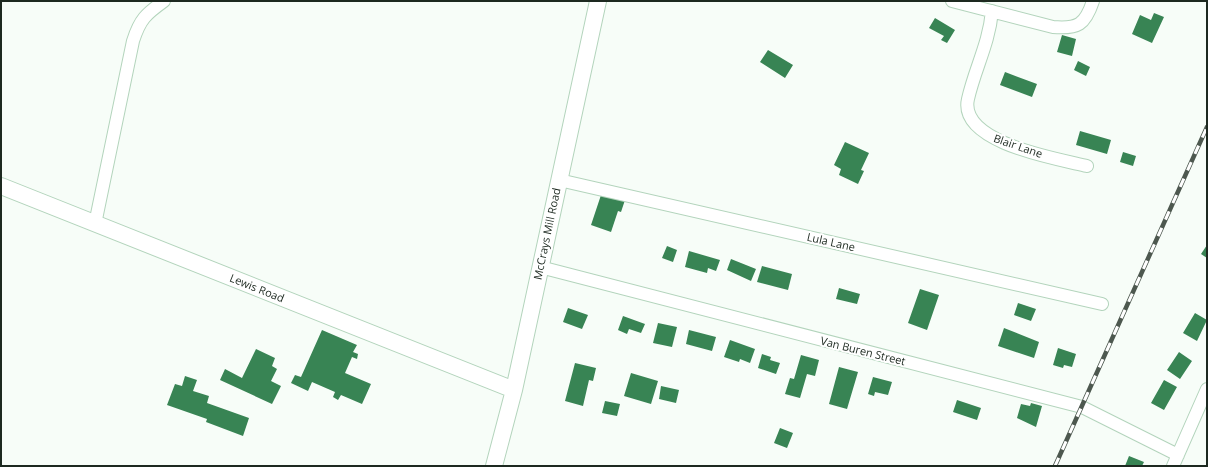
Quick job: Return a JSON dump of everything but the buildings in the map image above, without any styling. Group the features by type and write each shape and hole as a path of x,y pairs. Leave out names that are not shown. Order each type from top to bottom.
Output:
{"street":[{"path":"95,224 133,41 138,25 144,16 164,1"},
{"name":"McCrays Mill Road","path":"494,466 514,390 598,1"},
{"path":"952,1 1053,27 1069,28 1083,21 1089,14 1094,1"},
{"name":"Blair Lane","path":"992,11 984,51 968,99 968,111 971,120 984,133 1021,149 1088,166"},
{"name":"Lula Lane","path":"559,180 1102,304"},
{"name":"Lewis Road","path":"1,186 514,390"},
{"name":"Van Buren Street","path":"540,267 1082,407 1176,461"},
{"path":"1176,461 1206,392"}],"railway":[{"path":"1055,466 1207,127"}]}
